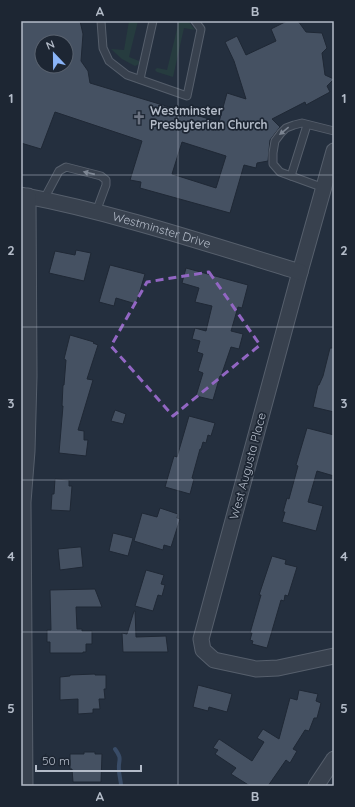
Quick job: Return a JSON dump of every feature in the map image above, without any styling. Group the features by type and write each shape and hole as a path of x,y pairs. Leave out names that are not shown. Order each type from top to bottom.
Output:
{"street":[{"name":"West Augusta Place","path":"334,151 201,639 203,650 214,660 256,669 278,668 334,656"},
{"name":"Westminster Drive","path":"25,196 44,199 96,212 300,272"},
{"path":"25,196 29,376 27,452 23,502 25,786"},
{"path":"316,786 334,759"}],"lane":[{"path":"101,21 102,48 109,61 127,75 187,96 201,29 195,21"},
{"path":"140,79 153,21"},
{"path":"324,188 280,172 273,164 275,141 280,133 286,128 302,124 334,131"},
{"path":"291,176 307,125"},
{"path":"44,199 59,171 66,167 101,176 106,180 106,185 96,212"}],"highlighted area":[{"path":"209,272 260,345 173,416 111,346 147,282"}],"green space":[{"path":"129,21 138,21 129,57 139,61 139,64 135,66 122,59 111,49 124,50"},
{"path":"179,21 188,21 195,30 184,28 173,77 155,70 157,68 167,70"}],"building":[{"name":"Westminster Presbyterian Church","path":"21,21 80,21 83,34 81,61 88,71 90,83 219,122 227,93 246,99 234,61 225,42 237,36 246,55 276,41 271,29 287,21 298,21 306,32 322,33 327,48 322,53 325,75 334,79 327,86 330,92 306,105 305,102 272,119 280,127 270,140 268,161 257,163 256,168 244,165 230,213 140,188 141,182 130,180 142,141 55,112 41,149 21,143","holes":["182,142 226,156 216,188 172,174"]},
{"path":"76,250 91,253 84,281 49,273 55,251 75,255"},
{"path":"110,265 145,274 136,304 116,298 114,306 99,302"},
{"path":"186,268 248,285 242,308 238,307 231,331 243,334 239,349 231,347 213,400 196,396 203,373 198,371 203,354 197,352 200,341 192,339 195,328 206,331 212,306 195,302 199,288 182,283"},
{"path":"70,335 94,342 93,343 98,345 87,379 93,380 78,430 84,431 84,440 88,440 86,456 59,453 66,360 64,359"},
{"path":"330,348 334,348 334,412 313,407 318,385 323,376"},
{"path":"115,410 126,414 123,424 111,421"},
{"path":"189,416 215,423 211,436 208,435 206,443 203,442 200,449 192,478 194,479 190,494 165,487 174,456 177,457"},
{"path":"307,428 334,435 334,476 317,471 308,502 323,506 316,531 282,522 285,512 283,512 287,498 289,499 298,466 296,465"},
{"path":"55,479 69,480 69,486 72,486 70,511 51,510"},
{"path":"160,508 178,514 177,518 180,519 171,547 164,545 163,550 134,541 142,513 157,517"},
{"path":"113,533 133,538 128,556 109,551"},
{"path":"81,547 83,567 60,570 58,549"},
{"path":"272,556 286,560 285,564 297,567 288,596 285,595 284,601 281,600 267,648 252,644 253,641 250,640 252,633 250,633 261,595 259,595"},
{"path":"146,570 164,575 161,584 165,585 162,596 158,595 153,611 135,606"},
{"path":"95,589 102,607 76,607 77,629 82,629 82,631 92,631 92,644 86,644 86,652 83,653 50,653 50,642 47,642 47,630 51,630 50,590"},
{"path":"134,611 136,637 166,636 168,652 123,652 122,633 127,634"},
{"path":"95,674 106,675 106,689 104,689 105,699 99,699 100,709 93,709 93,713 78,714 78,699 60,700 60,677"},
{"path":"198,685 232,694 227,712 209,707 208,711 193,707"},
{"path":"299,690 318,694 316,701 321,703 317,718 314,718 309,731 305,730 293,749 297,751 290,763 286,760 268,786 250,786 231,774 236,768 215,754 218,750 213,748 219,739 252,761 264,742 257,738 263,729 279,739 290,698 297,700"},
{"path":"84,752 95,752 95,754 102,754 101,782 73,782 72,769 70,769 70,754 84,754"}],"waterway":[{"path":"115,749 120,758 119,772 121,786"}],"place":[{"name":"Westminster Presbyterian Church","path":"139,118"}]}
